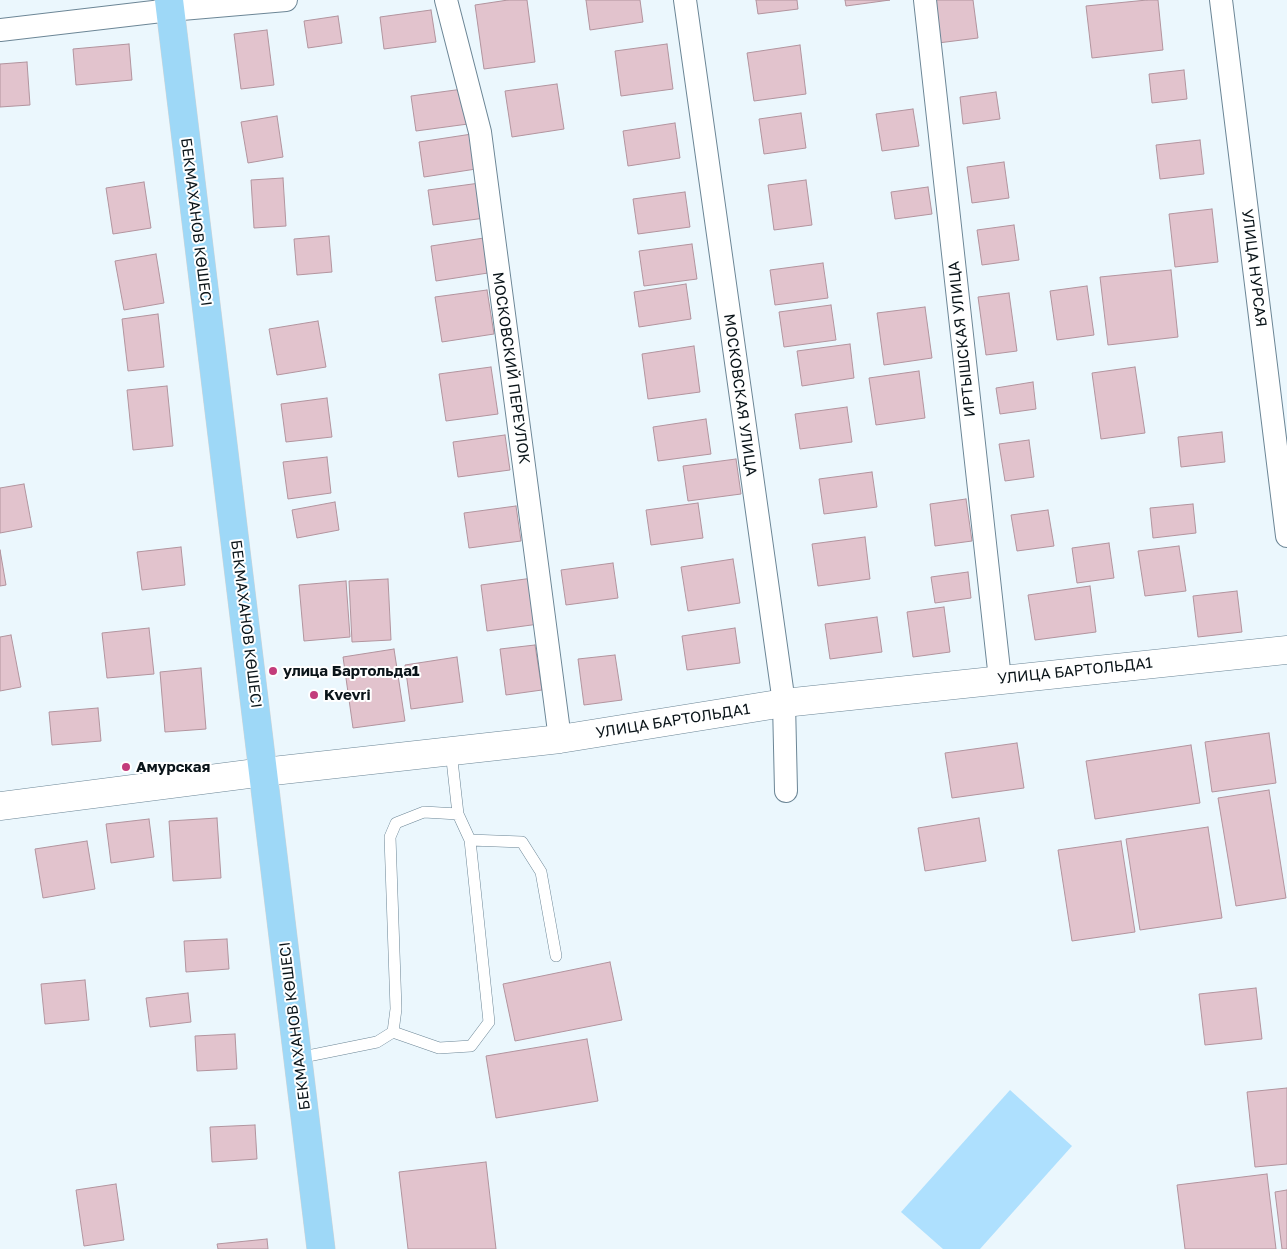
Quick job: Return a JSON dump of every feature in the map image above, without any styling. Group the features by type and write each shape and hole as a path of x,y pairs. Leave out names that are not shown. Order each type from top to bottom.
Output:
{"main road":[{"name":"БЕКМАХАНОВ КӨШЕСІ","path":"169,5 321,1249"}],"street":[{"path":"0,30 169,5 286,0"},
{"name":"МОСКОВСКИЙ ПЕРЕУЛОК","path":"446,0 480,132 560,739"},
{"name":"МОСКОВСКАЯ УЛИЦА","path":"685,0 784,703 786,791"},
{"name":"ИРТЫШСКАЯ УЛИЦА","path":"925,0 1000,679"},
{"name":"УЛИЦА НУРСАЯ","path":"1221,0 1287,536"},
{"name":"УЛИЦА БАРТОЛЬДА1","path":"0,806 264,772 560,739 784,703 1287,650"}],"lane":[{"path":"393,1032 439,1048 471,1046 490,1022 470,840 458,814 451,751"},
{"path":"393,1032 396,1009 390,837 396,823 424,812 458,814"},
{"path":"470,840 522,842 541,872 556,956"},
{"path":"298,1058 377,1042 393,1032"}],"shaded area":[{"path":"1010,1090 1072,1146 980,1249 943,1249 901,1212"}],"building":[{"path":"508,0 527,0 535,62 484,69 475,5"},
{"path":"586,0 640,0 643,22 590,30"},
{"path":"756,0 797,0 798,9 758,14"},
{"path":"845,0 890,0 846,6"},
{"path":"932,0 973,0 978,38 938,43"},
{"path":"1158,0 1163,50 1092,58 1086,6"},
{"path":"431,10 436,42 384,49 380,17"},
{"path":"338,16 342,43 308,48 304,21"},
{"path":"267,30 274,85 241,89 234,34"},
{"path":"129,44 132,80 76,85 73,49"},
{"path":"667,44 673,89 621,96 615,51"},
{"path":"800,45 806,94 754,101 747,53"},
{"path":"27,62 30,105 0,107 0,64"},
{"path":"1184,70 1187,99 1152,103 1149,74"},
{"path":"557,84 564,129 512,137 505,91"},
{"path":"463,89 468,124 416,131 411,96"},
{"path":"996,92 1000,119 963,124 960,97"},
{"path":"913,109 919,146 882,151 876,114"},
{"path":"801,113 806,148 764,154 759,119"},
{"path":"277,116 283,157 248,163 241,122"},
{"path":"675,123 680,158 628,166 623,131"},
{"path":"472,134 476,169 424,177 419,142"},
{"path":"1200,140 1204,174 1160,179 1156,145"},
{"path":"1004,162 1009,198 972,203 967,167"},
{"path":"283,178 286,226 254,228 251,180"},
{"path":"806,180 812,225 774,230 768,185"},
{"path":"144,182 151,228 113,234 106,188"},
{"path":"480,183 485,218 433,225 428,190"},
{"path":"928,187 932,214 895,219 891,192"},
{"path":"685,192 690,227 638,234 633,199"},
{"path":"1212,209 1218,262 1175,267 1169,214"},
{"path":"1014,225 1019,260 982,265 977,230"},
{"path":"329,236 332,272 297,275 294,239"},
{"path":"484,238 488,273 436,281 431,246"},
{"path":"692,244 697,279 644,286 639,251"},
{"path":"156,254 164,303 124,310 115,261"},
{"path":"823,263 828,298 775,305 770,270"},
{"path":"1171,270 1178,337 1108,345 1100,277"},
{"path":"686,284 691,319 639,327 634,292"},
{"path":"1087,286 1094,335 1057,340 1050,291"},
{"path":"487,290 494,334 442,342 435,297"},
{"path":"1009,293 1017,351 986,355 978,297"},
{"path":"831,305 836,340 784,347 779,312"},
{"path":"925,307 932,358 884,365 877,313"},
{"path":"158,314 164,367 128,371 122,319"},
{"path":"318,321 326,367 277,375 269,329"},
{"path":"850,344 854,378 802,386 797,351"},
{"path":"694,346 700,392 648,399 642,354"},
{"path":"491,367 498,414 446,421 439,374"},
{"path":"1135,367 1145,433 1101,439 1092,373"},
{"path":"919,371 925,418 876,425 869,378"},
{"path":"1033,382 1036,409 1000,414 996,388"},
{"path":"167,386 173,446 133,450 127,390"},
{"path":"327,398 332,437 286,442 281,404"},
{"path":"847,407 852,442 800,449 795,414"},
{"path":"706,419 711,454 658,461 653,427"},
{"path":"1222,432 1225,462 1181,467 1178,437"},
{"path":"505,435 510,470 458,477 453,442"},
{"path":"1029,440 1034,477 1005,481 999,444"},
{"path":"327,457 331,493 288,499 283,462"},
{"path":"736,459 741,494 688,501 683,466"},
{"path":"872,472 877,507 824,514 819,479"},
{"path":"24,484 32,527 0,533 0,488"},
{"path":"966,499 972,541 935,546 930,504"},
{"path":"335,502 339,530 297,538 292,510"},
{"path":"698,503 703,538 651,545 646,510"},
{"path":"1193,504 1196,533 1153,538 1150,508"},
{"path":"516,506 521,541 469,548 464,513"},
{"path":"1048,510 1054,546 1017,551 1011,515"},
{"path":"865,537 870,579 818,586 812,544"},
{"path":"1109,543 1114,578 1077,583 1072,548"},
{"path":"1179,546 1186,591 1145,596 1138,551"},
{"path":"181,547 185,585 142,590 137,552"},
{"path":"0,550 6,585 0,586"},
{"path":"733,559 740,603 688,611 681,567"},
{"path":"613,563 618,598 566,605 561,570"},
{"path":"968,572 971,598 935,603 931,577"},
{"path":"533,578 539,624 487,631 481,585"},
{"path":"388,579 391,640 352,642 349,581"},
{"path":"346,581 350,637 304,641 299,585"},
{"path":"1090,586 1096,632 1035,640 1028,595"},
{"path":"1237,591 1242,632 1198,637 1193,596"},
{"path":"944,607 950,652 913,657 907,612"},
{"path":"877,617 882,652 830,659 825,624"},
{"path":"149,628 154,674 107,678 102,633"},
{"path":"735,628 740,663 687,670 682,636"},
{"path":"11,635 21,687 0,691 0,637"},
{"path":"535,645 542,690 506,695 500,649"},
{"path":"394,649 405,721 353,728 343,657"},
{"path":"615,655 622,700 584,705 578,659"},
{"path":"457,657 463,702 411,709 405,665"},
{"path":"201,668 206,729 165,732 160,672"},
{"path":"98,708 101,741 52,745 49,712"},
{"path":"1269,733 1276,783 1212,792 1205,742"},
{"path":"1017,743 1024,788 952,798 945,753"},
{"path":"1191,745 1200,803 1095,819 1086,761"},
{"path":"1269,790 1286,898 1236,906 1218,798"},
{"path":"217,818 221,878 173,881 169,821"},
{"path":"979,818 986,861 925,871 918,828"},
{"path":"149,819 154,857 111,863 106,824"},
{"path":"1208,827 1222,918 1140,930 1126,839"},
{"path":"87,841 95,889 43,898 35,849"},
{"path":"1121,841 1135,932 1072,941 1058,850"},
{"path":"227,939 229,969 186,972 184,941"},
{"path":"610,962 622,1020 515,1041 503,984"},
{"path":"85,980 89,1020 45,1024 41,984"},
{"path":"1256,988 1262,1039 1205,1045 1199,994"},
{"path":"188,993 191,1022 150,1027 146,998"},
{"path":"235,1034 237,1069 197,1071 195,1036"},
{"path":"587,1039 598,1101 496,1118 486,1056"},
{"path":"1287,1088 1287,1164 1255,1167 1247,1092"},
{"path":"255,1125 257,1159 212,1162 210,1127"},
{"path":"486,1162 496,1249 408,1249 399,1172"},
{"path":"1267,1174 1276,1249 1185,1249 1177,1185"},
{"path":"116,1184 124,1240 84,1246 76,1190"},
{"path":"1287,1190 1287,1249 1282,1249 1275,1192"},
{"path":"267,1239 268,1249 218,1249 217,1244"}],"place":[{"name":"улица Бартольда1","path":"273,671"},
{"name":"Kvevri","path":"314,695"},
{"name":"Амурская","path":"126,767"}]}
